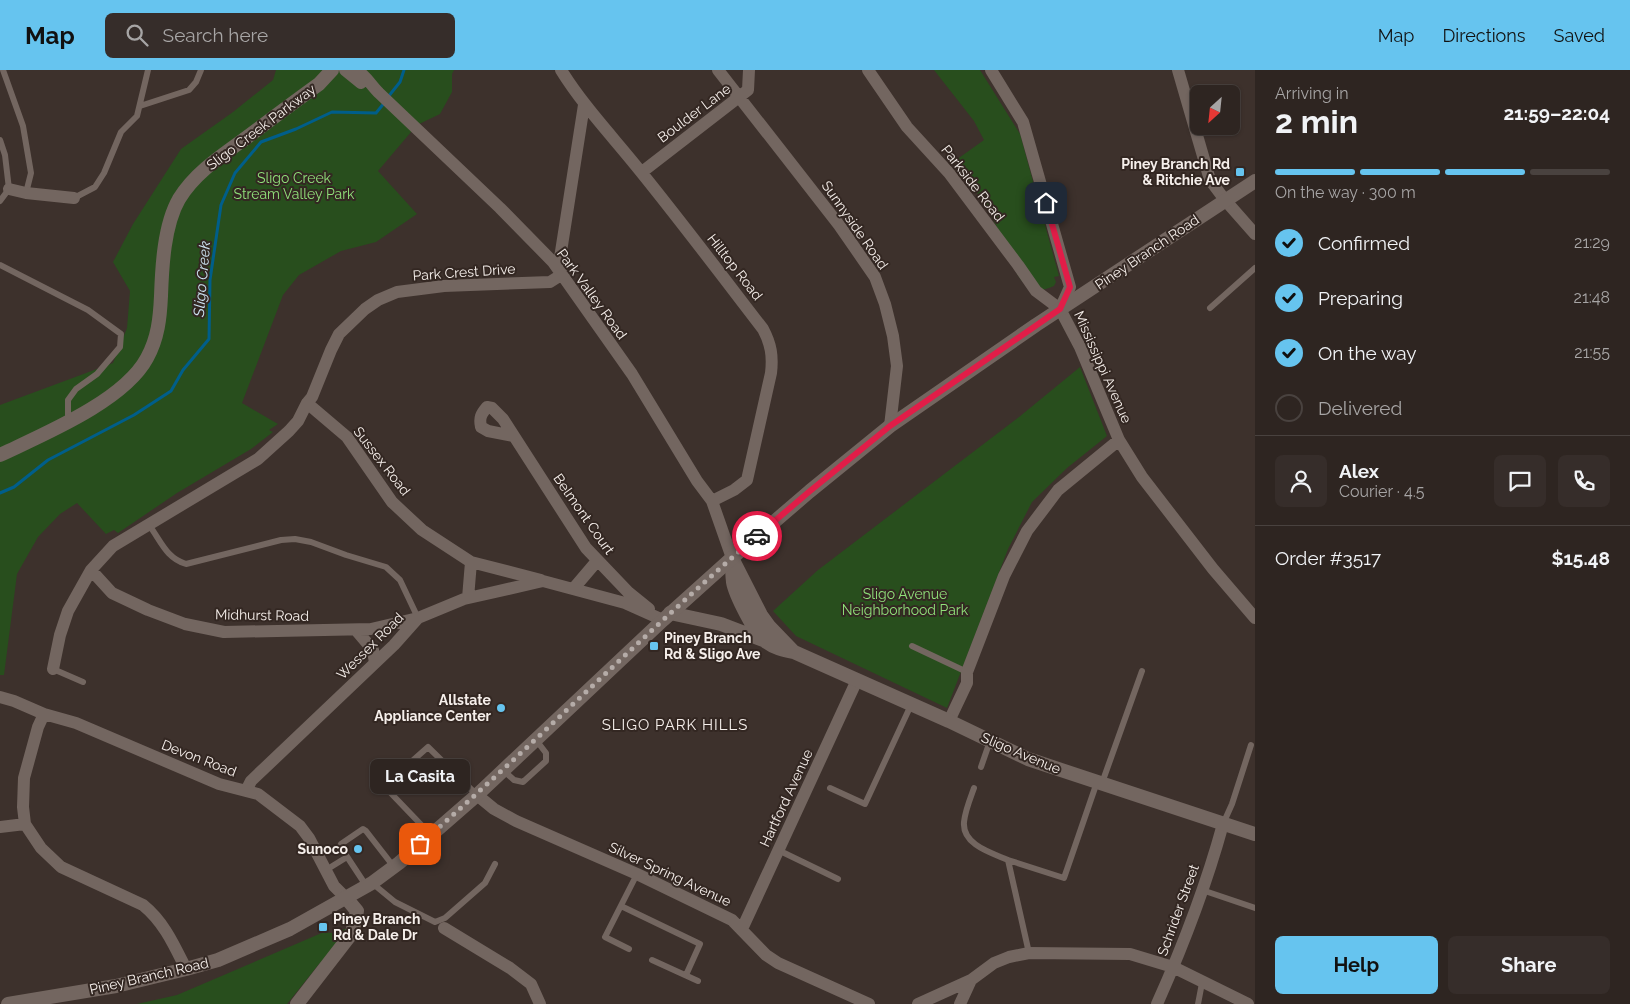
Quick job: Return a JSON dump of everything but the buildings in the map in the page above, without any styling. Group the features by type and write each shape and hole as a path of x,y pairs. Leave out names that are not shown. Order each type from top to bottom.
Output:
{"street":[{"name":"Sligo Creek Parkway","path":"0,454 68,422 131,380 147,358 157,334 160,321 162,275 169,224 179,200 205,168 319,84 332,70"},
{"name":"Park Valley Road","path":"345,70 365,87 376,91"},
{"name":"Park Valley Road","path":"357,70 370,80 376,91 500,208 552,262 632,374 697,481 712,501 732,558"},
{"name":"Hilltop Road","path":"560,70 584,104 642,172 763,329 770,343 773,359 771,373 747,480 734,490 712,501"},
{"name":"Sunnyside Road","path":"718,70 840,225 875,277 886,304 892,328 897,366 890,426"},
{"name":"Boulder Lane","path":"642,172 730,103 740,98 748,90 749,70"},
{"name":"Parkside Road","path":"868,70 907,127 949,174 1018,264 1036,291 1060,309"},
{"name":"Mississippi Avenue","path":"991,70 1023,122 1070,287 1060,309 1080,347 1119,440 1142,477 1213,569 1255,618"},
{"path":"1178,70 1210,180 1255,234"},
{"path":"561,274 560,258 584,104"},
{"name":"Piney Branch Road","path":"8,1004 116,986 218,960 290,929 370,885 394,867 477,795 666,616 810,491 890,426 1060,309 1255,181"},
{"path":"8,188 26,193 74,198"},
{"name":"Park Crest Drive","path":"53,669 60,635 68,611 91,570 113,546 258,459 289,431 298,421 312,397 339,334 358,315 378,300 397,292 444,286 550,282 561,274"},
{"name":"Sussex Road","path":"307,403 347,437 392,502 422,530 471,562 543,581"},
{"name":"Belmont Court","path":"513,436 586,548 597,561 628,592 666,616"},
{"path":"949,721 967,683 967,672 1004,576 1027,531 1058,490 1119,440"},
{"path":"732,558 733,584 743,608 763,640"},
{"name":"Sligo Avenue","path":"732,558 769,626 794,652"},
{"path":"574,588 597,561"},
{"path":"468,598 471,562"},
{"name":"Midhurst Road","path":"91,570 112,593 148,610 185,624 224,632 371,629 418,618"},
{"name":"Wessex Road","path":"246,791 251,780 375,663 418,618 468,598 543,581 574,588 666,616"},
{"name":"Sligo Avenue","path":"666,616 721,624 763,640 781,650 794,652 912,704 1028,759 1255,834"},
{"path":"356,630 373,650 375,663"},
{"name":"Hartford Avenue","path":"742,929 857,680"},
{"name":"Devon Road","path":"0,697 44,714 76,723 219,784 258,794 300,826 309,838 334,886 347,898"},
{"path":"44,714 38,727 24,778 23,807 25,824 42,848 61,867 143,905 153,913 170,937 186,969"},
{"name":"Silver Spring Avenue","path":"477,795 494,809 516,821 637,874 732,920 766,955 778,963 869,1004"},
{"path":"0,827 25,824"},
{"name":"Schrider Street","path":"1157,1004 1202,890 1223,824"},
{"path":"297,1004 352,933 357,911 347,898"},
{"path":"444,928 510,968 531,984 540,1004"},
{"path":"918,1004 971,980 994,964 1009,957 1029,953 1130,954 1173,967 1202,983 1248,1004"},
{"path":"960,1004 971,980"}],"lane":[{"path":"3,70 23,126 31,173 26,193"},
{"path":"74,198 95,188 104,173 121,132 137,116 148,70"},
{"path":"140,106 189,90 196,82 201,70"},
{"path":"0,140 5,155 8,188 0,201"},
{"path":"0,265 88,310 121,334 120,347 97,374 76,389 68,400 68,422"},
{"path":"1210,308 1255,268"},
{"path":"149,525 160,539 168,554 177,562 186,564 272,542 295,539 311,542 386,567 400,580 418,618"},
{"path":"912,646 967,672"},
{"path":"53,669 83,682"},
{"path":"974,788 964,822 968,840 986,851 1008,860 1064,878 1142,672"},
{"path":"830,788 865,804 912,704"},
{"path":"503,770 514,780 523,782 546,761 546,753 535,739"},
{"path":"981,767 990,741"},
{"path":"1223,824 1232,804 1251,745"},
{"path":"431,835 384,786 428,747 477,795"},
{"path":"394,867 366,830 362,829 340,846 370,885 395,902 435,922 445,918 485,883 495,864"},
{"path":"778,850 838,879"},
{"path":"326,870 347,857"},
{"path":"1008,860 1029,953"},
{"path":"629,949 605,937 637,874"},
{"path":"1202,890 1255,908"},
{"path":"621,906 700,944 686,975"},
{"path":"652,960 698,981"},
{"path":"1198,1004 1202,983"}],"green space":[{"name":"Sligo Creek Stream Valley Park","path":"276,70 454,70 452,74 452,92 440,114 417,125 378,171 417,214 376,242 341,251 299,275 283,295 242,403 278,424 269,430 273,432 251,449 177,493 118,533 114,530 106,534 77,503 60,514 38,537 17,574 4,675 0,675 0,405 113,363 127,328 130,291 113,262 133,224 181,149 233,112 273,80"},
{"path":"934,70 980,70 1020,134 1059,276 1054,277 1056,282 1054,286 1042,290 1030,288 1016,273 997,227 956,160 984,140 974,121"},
{"name":"Sligo Avenue Neighborhood Park","path":"1080,367 1107,436 1067,468 1032,502 1008,549 947,708 796,636 773,611 818,570 1019,417"},
{"path":"349,928 350,934 319,964 287,1004 137,1004 177,995 324,932 331,933"}],"waterway":[{"name":"Sligo Creek","path":"388,97 400,82 404,70"},
{"name":"Sligo Creek","path":"0,493 14,487 48,460 134,415 171,391 183,370 209,339 210,280 221,205 235,173 261,142 296,129 332,112 376,113 385,102"}],"way so far":[{"path":"420,844 477,795 670,613 757,536"}],"place":[{"name":"Piney Branch Rd & Ritchie Ave","path":"1240,172"},
{"name":"Piney Branch Rd & Sligo Ave","path":"654,646"},
{"name":"Allstate Appliance Center","path":"501,708"},
{"name":"La Casita","path":"420,844"},
{"name":"Sunoco","path":"358,849"},
{"name":"Piney Branch Rd & Dale Dr","path":"323,927"}],"district":[{"name":"SLIGO PARK HILLS","path":"675,725"}],"route":[{"path":"757,536 890,426 1060,309 1070,287 1046,203"}]}
